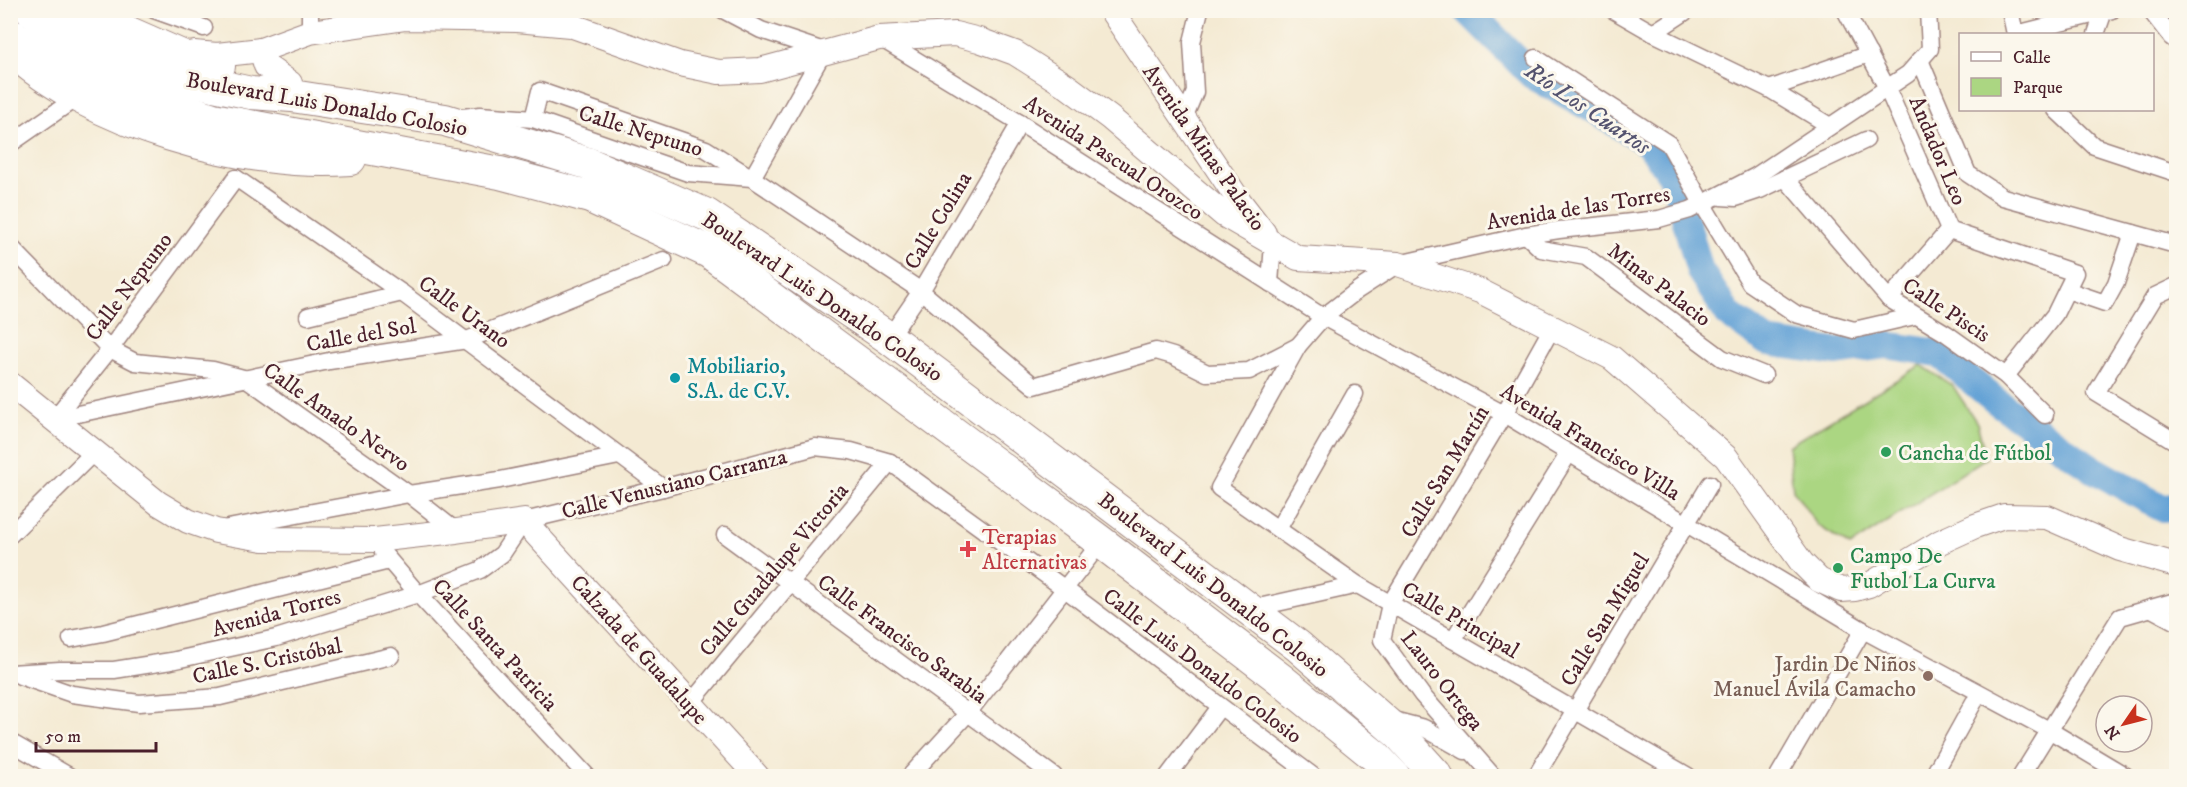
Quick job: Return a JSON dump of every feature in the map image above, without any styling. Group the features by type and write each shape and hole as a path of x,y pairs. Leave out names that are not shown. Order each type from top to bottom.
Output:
{"highway":[{"name":"Boulevard Luis Donaldo Colosio","path":"30,10 100,48 177,77 251,93 292,96 445,120 587,163 707,215 889,338 1250,609 1298,646 1400,735 1437,777"},
{"path":"77,10 184,57 290,82 318,100"},
{"name":"Boulevard Luis Donaldo Colosio","path":"10,34 120,88 213,119 500,173 590,197 709,252 1101,542 1288,686 1376,757 1394,777"},
{"path":"10,49 29,66 79,96 135,122 191,141 272,156 321,161 350,159 386,152"}],"main road":[{"name":"Avenida Minas Palacio","path":"1111,10 1240,202 1273,244 1298,258 1398,264 1480,291 1612,358 1726,457 1802,564 1836,601"},
{"path":"172,51 217,55 261,50 310,21 406,18 528,21 570,25 680,64 719,72 760,70 879,38 955,34 1015,53 1067,86 1110,118 1224,215 1273,244"},
{"path":"261,50 266,66 290,82"},
{"name":"Calle Venustiano Carranza","path":"10,384 158,503 188,521 216,531 263,539 375,540 456,531 524,520"},
{"path":"1836,601 1855,589 1869,585 1940,542 2004,516 2048,517 2120,549 2176,565"},
{"name":"Calzada de Guadalupe","path":"524,520 757,777"}],"street":[{"path":"154,10 204,28"},
{"path":"723,10 761,30 824,51 752,177"},
{"path":"1184,118 1195,92 1192,42 1200,10"},
{"path":"1613,10 1653,33 1770,89 1830,126"},
{"path":"1653,33 1688,10"},
{"name":"Andador Leo","path":"1845,10 1887,88 1949,230 2075,273 2067,290"},
{"path":"1928,10 1929,49 1920,60 1968,174 2002,197 2176,245"},
{"path":"2010,10 2016,33"},
{"path":"2150,10 2171,38 2176,41"},
{"path":"2020,33 2108,12"},
{"path":"2097,33 2108,12"},
{"name":"Avenida Pascual Orozco","path":"879,38 1020,123 1323,317"},
{"path":"1770,89 1869,54"},
{"path":"1536,58 1668,144 1696,208 1750,283 1797,314 1854,330 1915,316"},
{"name":"Avenida de las Torres","path":"1298,346 1323,317 1358,290 1398,264 1526,235 1659,219 1696,208 1772,166 1908,74 1920,60"},
{"path":"532,119 540,91 706,149 752,177 921,291 1034,386 1156,351 1173,356 1207,373 1249,371 1298,346"},
{"path":"10,144 79,96"},
{"path":"2057,111 2094,146 2176,173"},
{"name":"Calle Neptuno","path":"445,120 480,115 532,119 688,172 752,177"},
{"name":"Calle Colina","path":"889,338 921,291 1020,123"},
{"path":"1718,196 1736,198 1760,190 1866,140"},
{"name":"Calle Neptuno","path":"54,419 110,349 236,178"},
{"name":"Calle Urano","path":"236,178 467,340 663,488"},
{"name":"Calle Piscis","path":"1785,178 1889,299 1947,334 2006,376 2045,415"},
{"name":"Andador Leo","path":"1889,299 1949,230"},
{"path":"2006,376 2055,314 2067,290 2105,303 2116,283 2133,233"},
{"name":"Minas Palacio","path":"1526,235 1541,249 1586,257 1722,358 1764,375"},
{"path":"1270,283 1273,244"},
{"name":"Calle Amado Nervo","path":"10,246 110,349 135,362 213,370 247,379 409,494 456,531"},
{"name":"Calle del Sol","path":"54,419 329,361 467,340 664,260"},
{"path":"2176,286 2155,296 2096,393 2176,441"},
{"path":"308,316 402,293"},
{"name":"Avenida Francisco Villa","path":"1323,317 1504,414 1687,523 1836,601 1863,630 2049,730 2126,777"},
{"name":"Calle San Martín","path":"1390,604 1504,414 1552,328"},
{"name":"Calle Principal","path":"1298,346 1219,488 1358,585 1688,777"},
{"path":"1278,529 1354,394"},
{"name":"Calle Venustiano Carranza","path":"524,520 663,488 815,447 851,451 890,462"},
{"path":"10,535 94,452"},
{"path":"1453,640 1569,453"},
{"path":"216,531 409,494 500,480 619,456"},
{"name":"Calle Guadalupe Victoria","path":"690,704 890,462"},
{"name":"Calle Luis Donaldo Colosio","path":"890,462 1065,589 1313,777"},
{"name":"Calle San Miguel","path":"1536,777 1710,484"},
{"name":"Avenida Torres","path":"11,673 60,669 114,670 171,661 276,638 418,594 480,570 502,554 524,520"},
{"name":"Calle Francisco Sarabia","path":"725,535 1050,775"},
{"name":"Calle Santa Patricia","path":"375,540 388,561 582,773"},
{"path":"910,777 968,713 1101,542"},
{"path":"71,639 103,633 388,561"},
{"path":"1250,609 1358,585"},
{"path":"2021,777 2120,617 2176,601"},
{"name":"Lauro Ortega","path":"1390,604 1382,640 1422,695 1494,777"},
{"path":"2150,608 2176,622"},
{"path":"1778,777 1863,630"},
{"name":"Calle S. Cristóbal","path":"11,673 72,694 139,702 220,697 391,656"},
{"path":"1933,777 1974,702"},
{"path":"1168,777 1220,707"},
{"path":"1378,716 1424,728 1476,757"},
{"path":"10,742 69,777"}],"green space":[{"name":"Cancha de Fútbol","path":"1921,365 1953,386 1977,423 1986,458 1850,546 1817,525 1793,490 1788,446"}],"waterway":[{"name":"Río Los Cuartos","path":"1467,10 1532,75 1649,144 1674,179 1700,271 1728,314 1767,342 1836,352 1886,345 1938,353 1996,401 2093,469 2162,508 2176,507"}],"place":[{"name":"Mobiliario, S.A. de C.V.","path":"675,378"},
{"name":"Cancha de Fútbol","path":"1886,452"},
{"name":"Terapias Alternativas","path":"968,549"},
{"name":"Campo De Futbol La Curva","path":"1838,568"},
{"name":"Jardin De Niños Manuel Ávila Camacho","path":"1928,676"}]}
